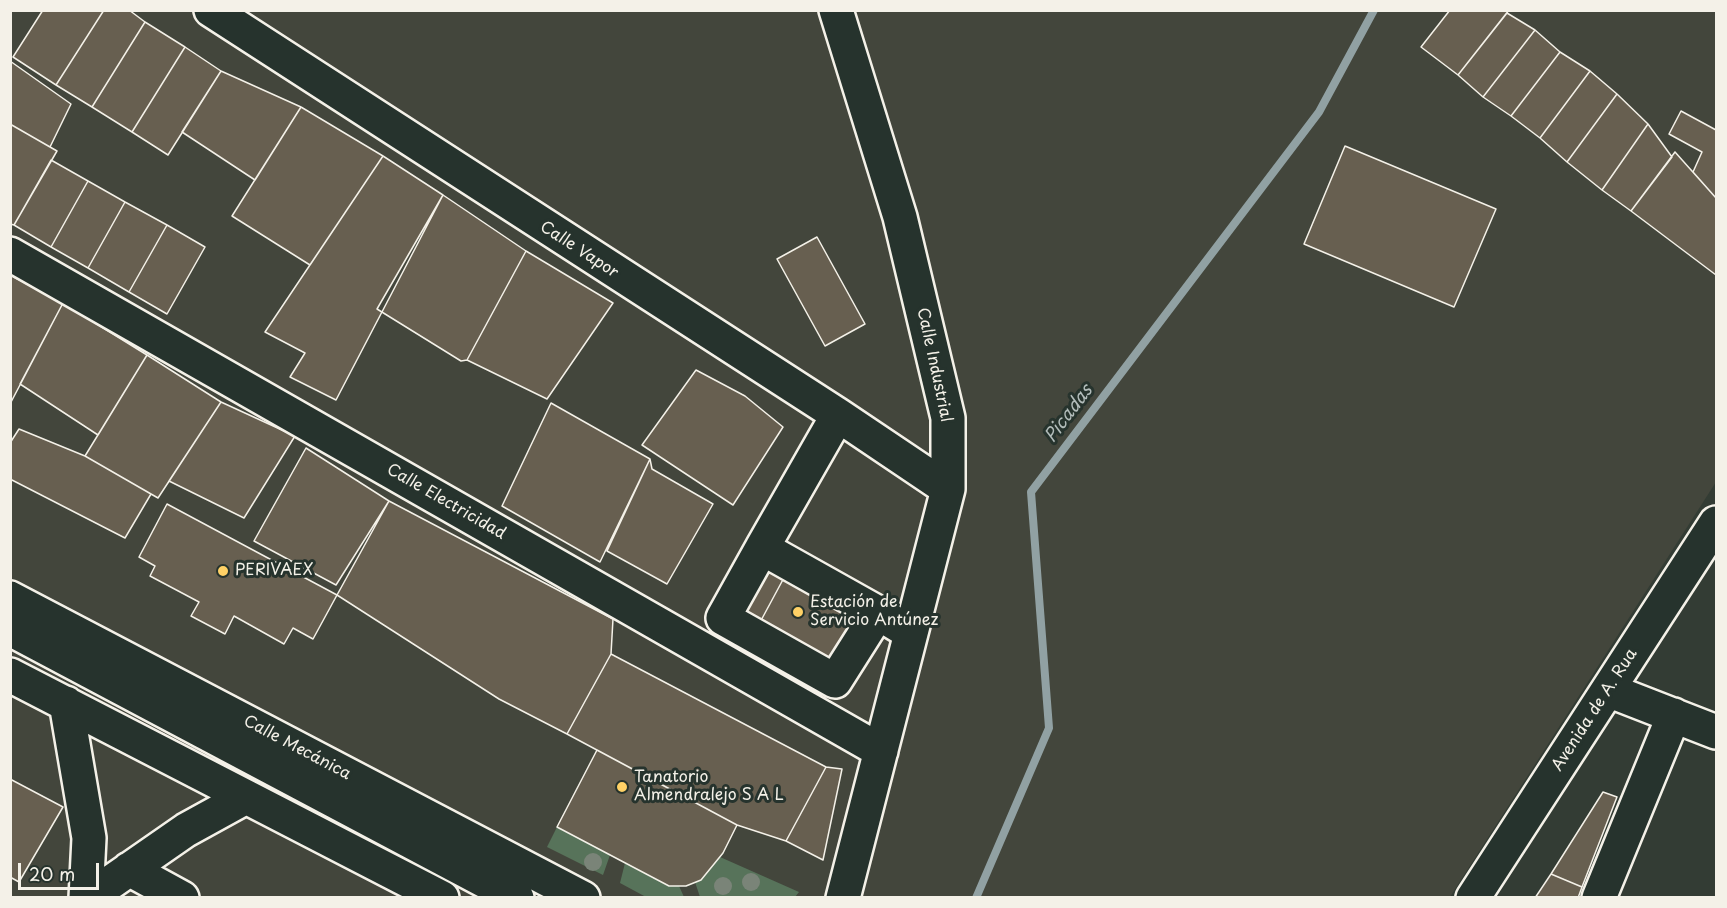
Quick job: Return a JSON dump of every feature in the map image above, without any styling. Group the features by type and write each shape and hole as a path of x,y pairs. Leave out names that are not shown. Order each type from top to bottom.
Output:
{"street":[{"name":"Calle Vapor","path":"211,10 838,415 948,489"},
{"name":"Calle Industrial","path":"836,10 900,217 948,418 948,489 843,897"},
{"name":"Calle Electricidad","path":"10,254 881,751"},
{"path":"838,415 723,618 836,681 878,613"},
{"name":"Avenida de A. Rua","path":"1473,897 1716,523"},
{"path":"762,548 911,633"},
{"name":"Calle Mecánica","path":"10,598 583,897"},
{"path":"10,629 517,897"},
{"path":"748,674 767,642"},
{"path":"790,698 808,666"},
{"path":"10,675 442,897"},
{"path":"1608,690 1716,732"},
{"path":"66,703 89,838 87,897"},
{"path":"1599,897 1674,716"},
{"path":"87,897 186,830 246,797"},
{"path":"129,869 182,897"}],"shaded area":[{"path":"10,11 1716,11 1716,482 1450,897 11,897"}],"green space":[{"path":"557,827 610,855 603,875 547,847"},
{"path":"720,857 799,892 795,897 700,897 695,882 701,880"},
{"path":"625,863 668,886 679,886 684,897 646,897 620,883"}],"building":[{"path":"43,10 104,10 56,85 13,57"},
{"path":"104,10 129,10 145,22 92,107 56,85"},
{"path":"1450,10 1509,10 1458,75 1421,47"},
{"path":"1507,13 1535,30 1483,97 1458,75"},
{"path":"145,22 185,47 132,132 92,107"},
{"path":"1535,30 1560,52 1511,116 1483,97"},
{"path":"185,47 221,71 168,155 132,132"},
{"path":"1560,52 1590,71 1540,138 1511,116"},
{"path":"10,61 71,104 50,147 10,124"},
{"path":"221,71 301,107 255,180 182,132"},
{"path":"1590,71 1617,94 1567,162 1540,138"},
{"path":"1617,94 1648,124 1602,190 1567,162"},
{"path":"301,107 383,156 310,265 232,216"},
{"path":"1681,111 1716,130 1716,198 1693,172 1702,152 1669,134"},
{"path":"10,124 57,151 14,225 10,224"},
{"path":"1648,124 1672,157 1631,211 1602,190"},
{"path":"1345,146 1496,209 1454,307 1304,244"},
{"path":"1675,152 1716,198 1716,275 1631,211"},
{"path":"383,156 443,195 336,400 290,377 305,353 265,332"},
{"path":"51,160 88,181 51,247 14,225"},
{"path":"88,181 125,202 88,268 51,247"},
{"path":"443,195 526,251 467,360 461,361 377,309"},
{"path":"125,202 167,225 129,292 88,268"},
{"path":"167,225 205,247 167,314 129,292"},
{"path":"817,237 865,324 825,346 777,259"},
{"path":"526,251 613,303 547,399 467,360"},
{"path":"10,275 63,303 10,404"},
{"path":"63,303 147,355 98,435 20,384"},
{"path":"147,355 221,402 158,498 85,456"},
{"path":"696,370 745,396 783,427 733,505 642,445"},
{"path":"221,402 295,436 244,518 169,481"},
{"path":"551,403 650,459 600,562 502,506"},
{"path":"19,429 85,456 151,494 125,538 10,479 10,443"},
{"path":"306,448 389,501 336,585 254,541"},
{"path":"650,459 652,469 713,504 667,584 607,551"},
{"path":"389,501 613,619 611,654 567,734 499,699 337,595"},
{"name":"PERIVAEX","path":"167,504 337,595 313,639 293,628 284,644 234,616 225,634 191,616 199,602 150,576 155,566 139,557"},
{"path":"766,567 786,574 758,626 739,615"},
{"path":"786,574 862,614 833,667 758,626"},
{"path":"611,654 826,767 786,841 737,825 567,734"},
{"name":"Tanatorio Almendralejo S A L","path":"597,750 737,825 723,853 701,880 686,886 669,886 557,827"},
{"path":"826,767 842,769 823,860 786,841"},
{"path":"10,779 63,807 19,882 10,877"},
{"path":"1603,792 1617,797 1582,887 1551,874"},
{"path":"1551,874 1582,887 1578,898 1535,898"}],"waterway":[{"name":"Picadas","path":"976,898 1049,728 1031,492 1319,112 1374,10"}],"place":[{"name":"PERIVAEX","path":"223,571"},
{"name":"Estación de Servicio Antúnez","path":"798,612"},
{"name":"Tanatorio Almendralejo S A L","path":"622,787"}]}
